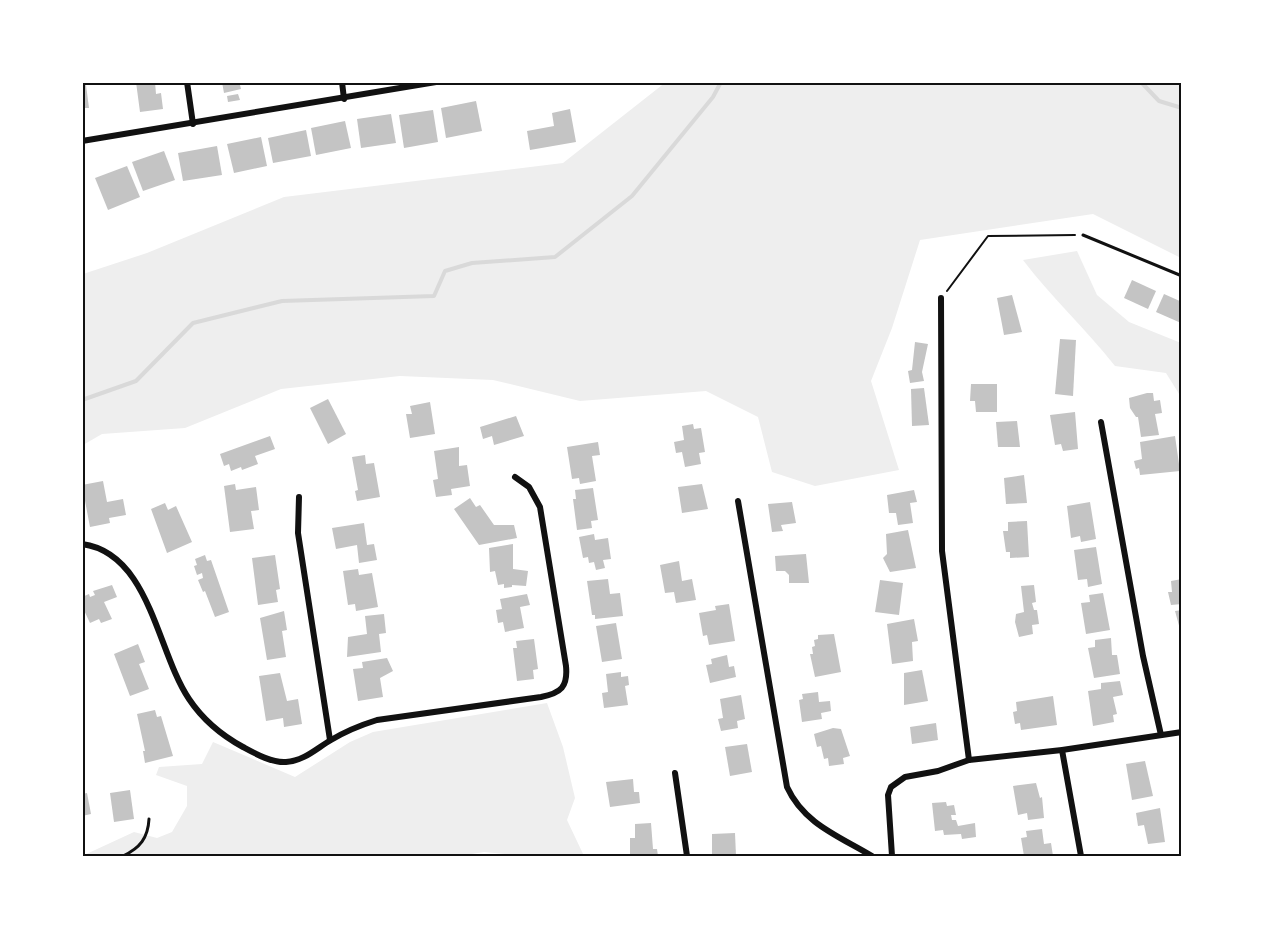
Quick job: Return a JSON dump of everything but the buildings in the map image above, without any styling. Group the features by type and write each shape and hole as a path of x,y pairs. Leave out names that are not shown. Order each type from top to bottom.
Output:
{"street":[{"path":"187,82 193,124"},
{"path":"342,82 344,99"},
{"path":"82,141 436,82"},
{"path":"941,298 942,551 969,760"},
{"path":"1101,422 1143,656 1161,735"},
{"path":"82,544 104,550 114,556 134,578 189,699 204,719 222,735 255,753 283,762 294,761 315,752 330,740 377,720 541,697 560,691 566,684 566,666 540,507 529,487 515,477"},
{"path":"299,497 298,533 330,740"},
{"path":"738,501 787,787 792,798 813,823 872,856"},
{"path":"892,856 886,803 891,787 896,782 969,760 1062,750 1182,732"},
{"path":"1062,750 1081,856"},
{"path":"675,773 687,856"}],"lane":[{"path":"1083,235 1182,276"},
{"path":"123,856 132,852 147,836 149,819"}],"path":[{"path":"941,298 988,236 1083,235"}],"shaded area":[{"path":"666,82 1181,83 1181,258 1093,214 920,240 892,328 871,381 899,470 815,486 772,472 758,417 706,391 580,401 493,380 400,376 281,389 185,428 102,434 83,445 83,274 147,253 284,197 563,163"},
{"path":"1077,251 1097,295 1129,322 1181,343 1181,397 1166,373 1115,366 1023,260"},
{"path":"547,703 563,747 575,798 567,820 584,856 526,856 484,852 459,856 82,856 134,832 157,838 172,832 187,806 187,786 156,775 159,767 202,764 213,742 295,777 350,742 373,732"}],"waterway":[{"path":"82,400 136,381 193,323 282,301 434,296 445,271 472,263 555,257 632,196 713,97 721,82"},
{"path":"1141,82 1159,101 1182,108"}]}
